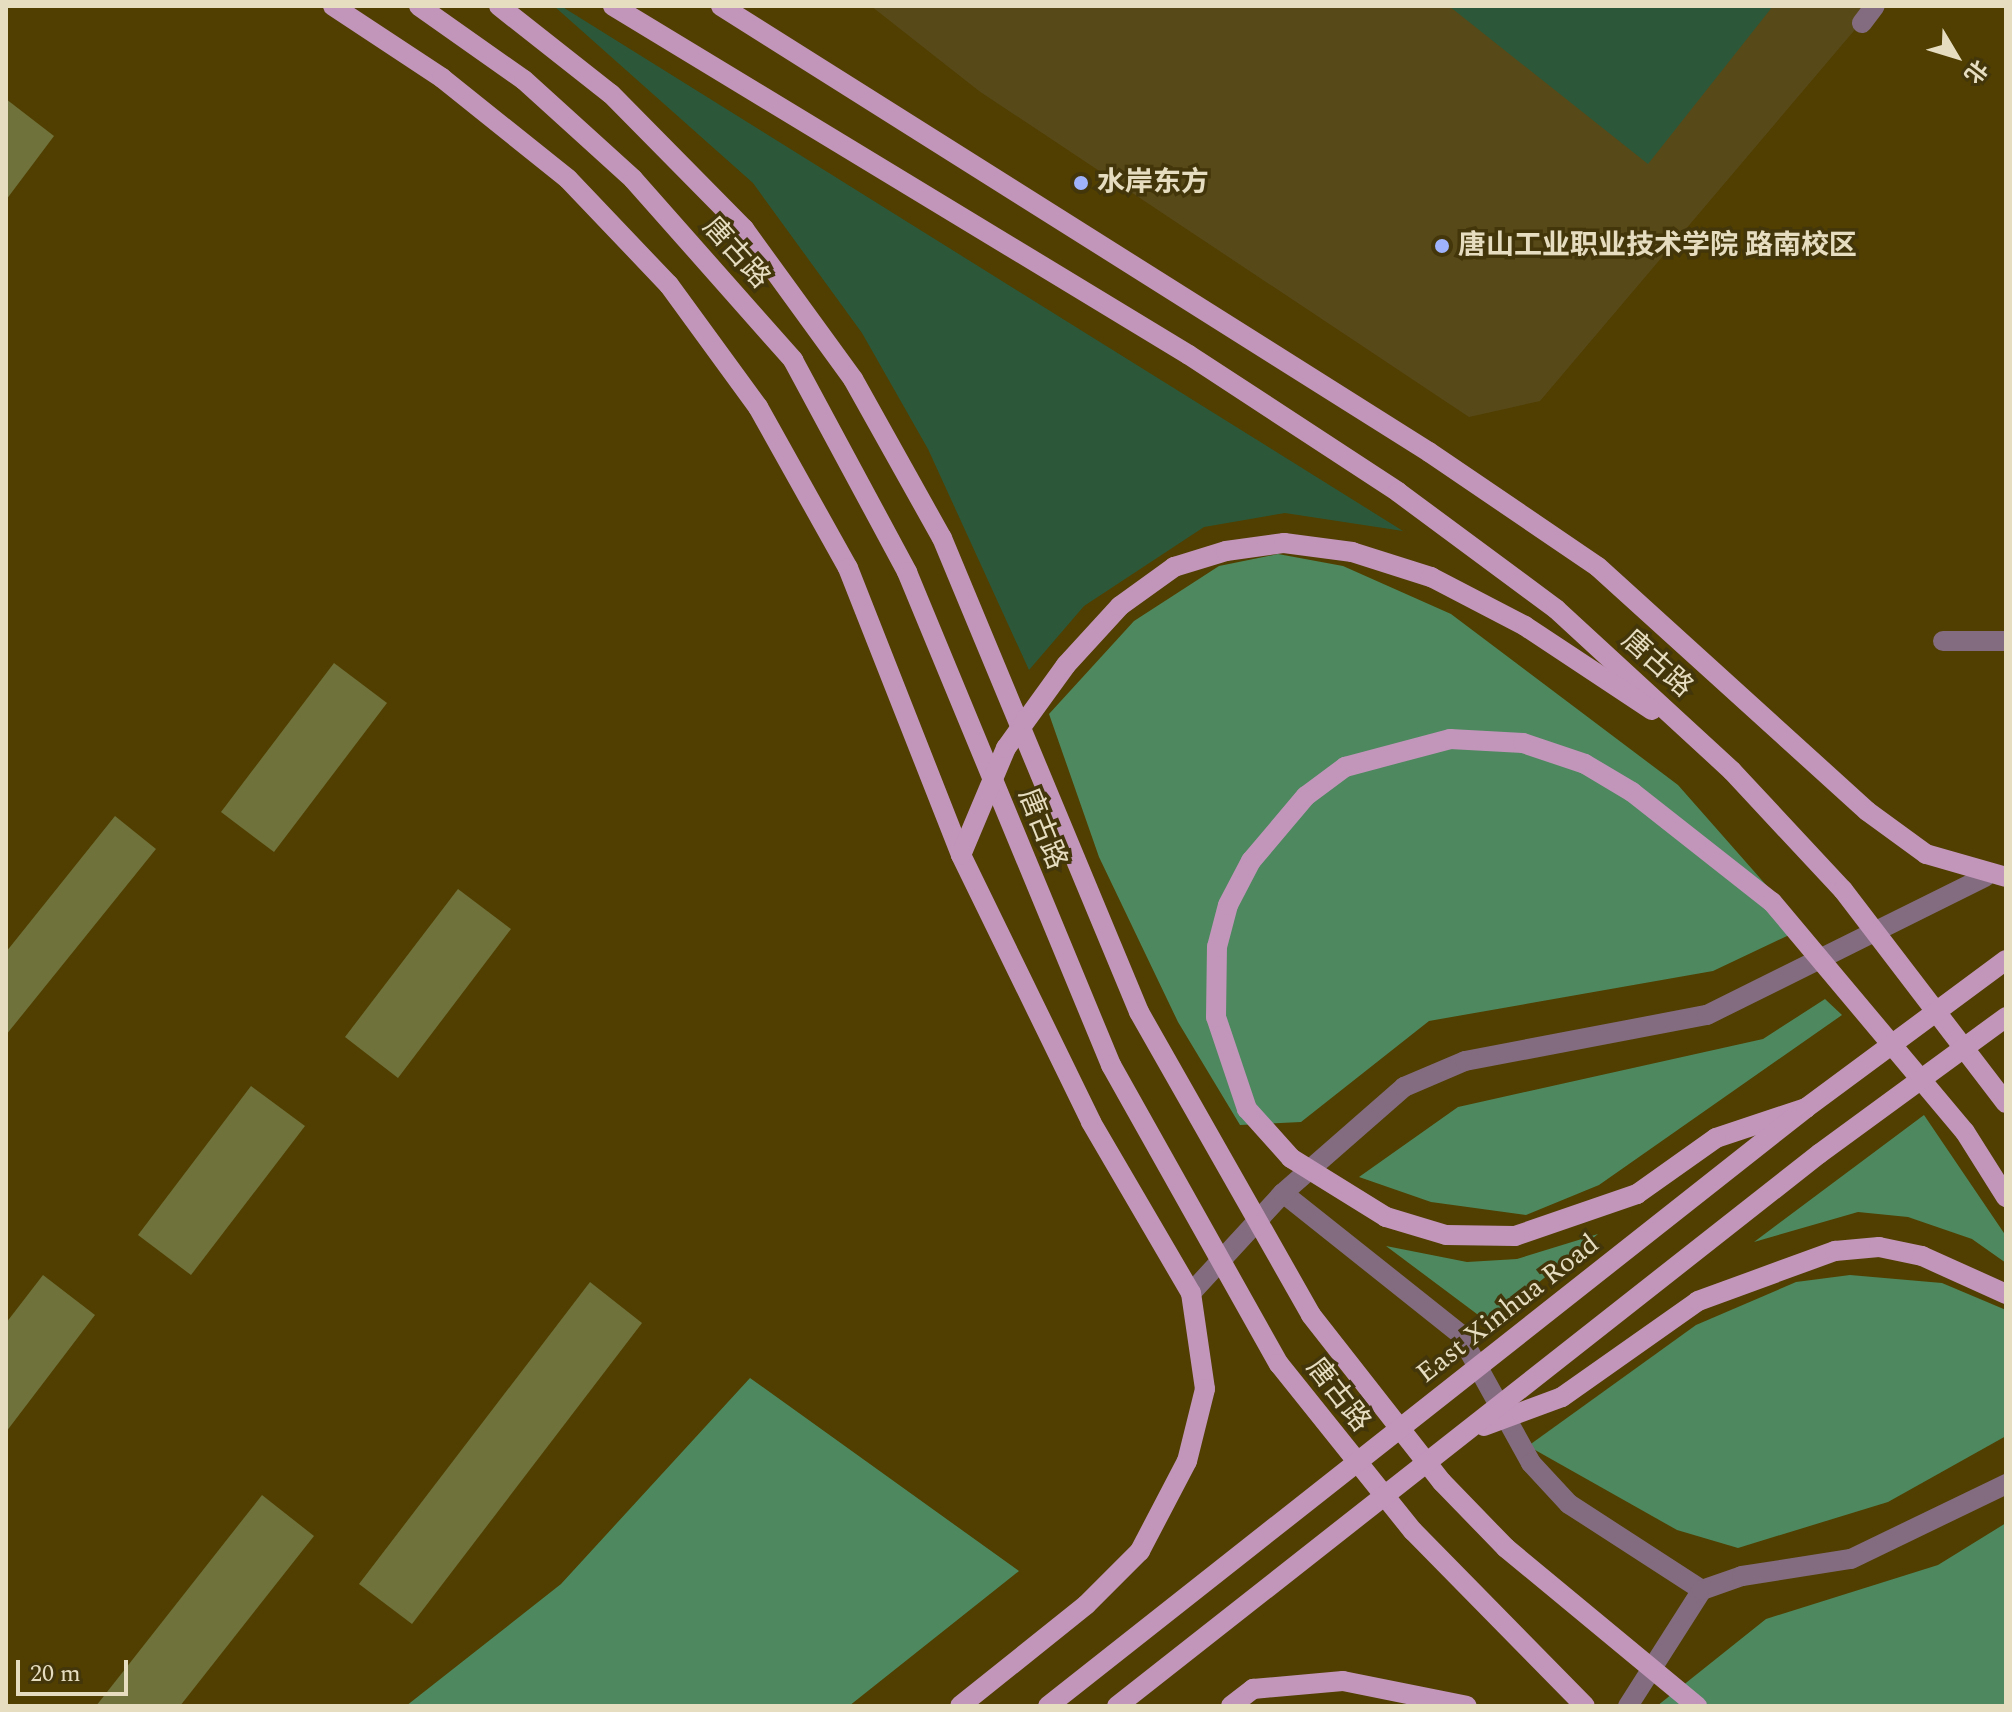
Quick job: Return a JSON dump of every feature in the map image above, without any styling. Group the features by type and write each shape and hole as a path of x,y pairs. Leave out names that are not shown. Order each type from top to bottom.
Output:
{"main road":[{"path":"333,6 442,78 568,179 669,285 758,407 848,568 961,855 1091,1122 1191,1293 1205,1389 1187,1461 1140,1551 960,1706"},
{"name":"唐古路","path":"419,6 524,80 633,179 793,360 907,572 1111,1065 1279,1364 1413,1531 1585,1706"},
{"path":"499,6 611,94 744,229 853,379 942,538 1139,1012 1311,1315 1433,1471 1506,1548 1697,1706"},
{"name":"唐古路","path":"613,6 1189,355 1398,492 1556,609 1706,746 1843,890 2006,1103"},
{"path":"721,6 1429,452 1598,567 1867,811 1926,854 1985,877 2006,877"},
{"path":"961,855 1006,748 1066,665 1120,606 1174,567 1226,551 1284,543 1352,552 1431,577 1525,626 1706,746"},
{"path":"1806,1108 1716,1138 1637,1194 1515,1236 1446,1235 1386,1217 1291,1158 1247,1109 1216,1017 1217,947 1228,905 1251,861 1306,796 1345,767 1450,739 1523,743 1585,764 1632,792 1772,902 1965,1132 2006,1197"},
{"name":"East Xinhua Road","path":"1048,1706 1806,1108 2006,960"},
{"path":"1117,1706 1463,1434 2006,1017"},
{"path":"1463,1434 1562,1397 1698,1301 1835,1251 1879,1247 1922,1256 2006,1294"},
{"path":"1231,1706 1253,1689 1343,1681 1467,1706"}],"street":[{"path":"1862,23 1875,6"},
{"path":"1943,641 2006,641"},
{"path":"1191,1293 1283,1193 1404,1087 1465,1061 1707,1015 1985,877"},
{"path":"1283,1193 1459,1333 1531,1463 1569,1504 1702,1590"},
{"path":"1628,1706 1702,1590 1742,1576 1851,1559 2006,1484"}],"shaded area":[{"name":"唐山工业职业技术学院 路南校区","path":"871,6 1875,6 1540,401 1469,417 979,91"}],"green space":[{"path":"554,6 561,6 1403,531 1285,513 1204,527 1084,606 1029,670 928,449 862,333 753,183"},
{"path":"1449,6 1773,6 1648,164"},
{"path":"1278,554 1343,566 1451,614 1678,785 1804,928 1713,971 1429,1021 1301,1122 1240,1125 1178,1022 1099,857 1049,714 1134,621 1219,566"},
{"path":"1825,999 1842,1015 1599,1185 1526,1215 1431,1202 1359,1177 1458,1107 1763,1039"},
{"path":"1924,1115 2006,1236 2006,1263 1972,1239 1908,1217 1858,1212 1754,1242"},
{"path":"1598,1234 1489,1323 1386,1246 1467,1262 1517,1259"},
{"path":"1850,1275 1942,1283 2006,1310 2006,1436 1888,1502 1738,1548 1677,1530 1528,1446 1696,1325 1796,1282"},
{"path":"750,1378 1019,1571 849,1706 406,1706 561,1584"},
{"path":"2006,1523 2006,1706 1657,1706 1766,1619 1938,1565"}],"building":[{"path":"6,99 54,136 6,200"},
{"path":"334,663 387,703 274,852 221,812"},
{"path":"115,816 156,849 6,1035 6,952"},
{"path":"458,889 511,929 398,1078 345,1037"},
{"path":"251,1086 305,1126 191,1275 138,1235"},
{"path":"43,1275 95,1315 6,1432 6,1323"},
{"path":"590,1282 642,1323 412,1624 359,1584"},
{"path":"262,1495 314,1536 180,1706 96,1706"}],"place":[{"name":"水岸东方","path":"1081,183"},
{"name":"唐山工业职业技术学院 路南校区","path":"1442,246"}]}
